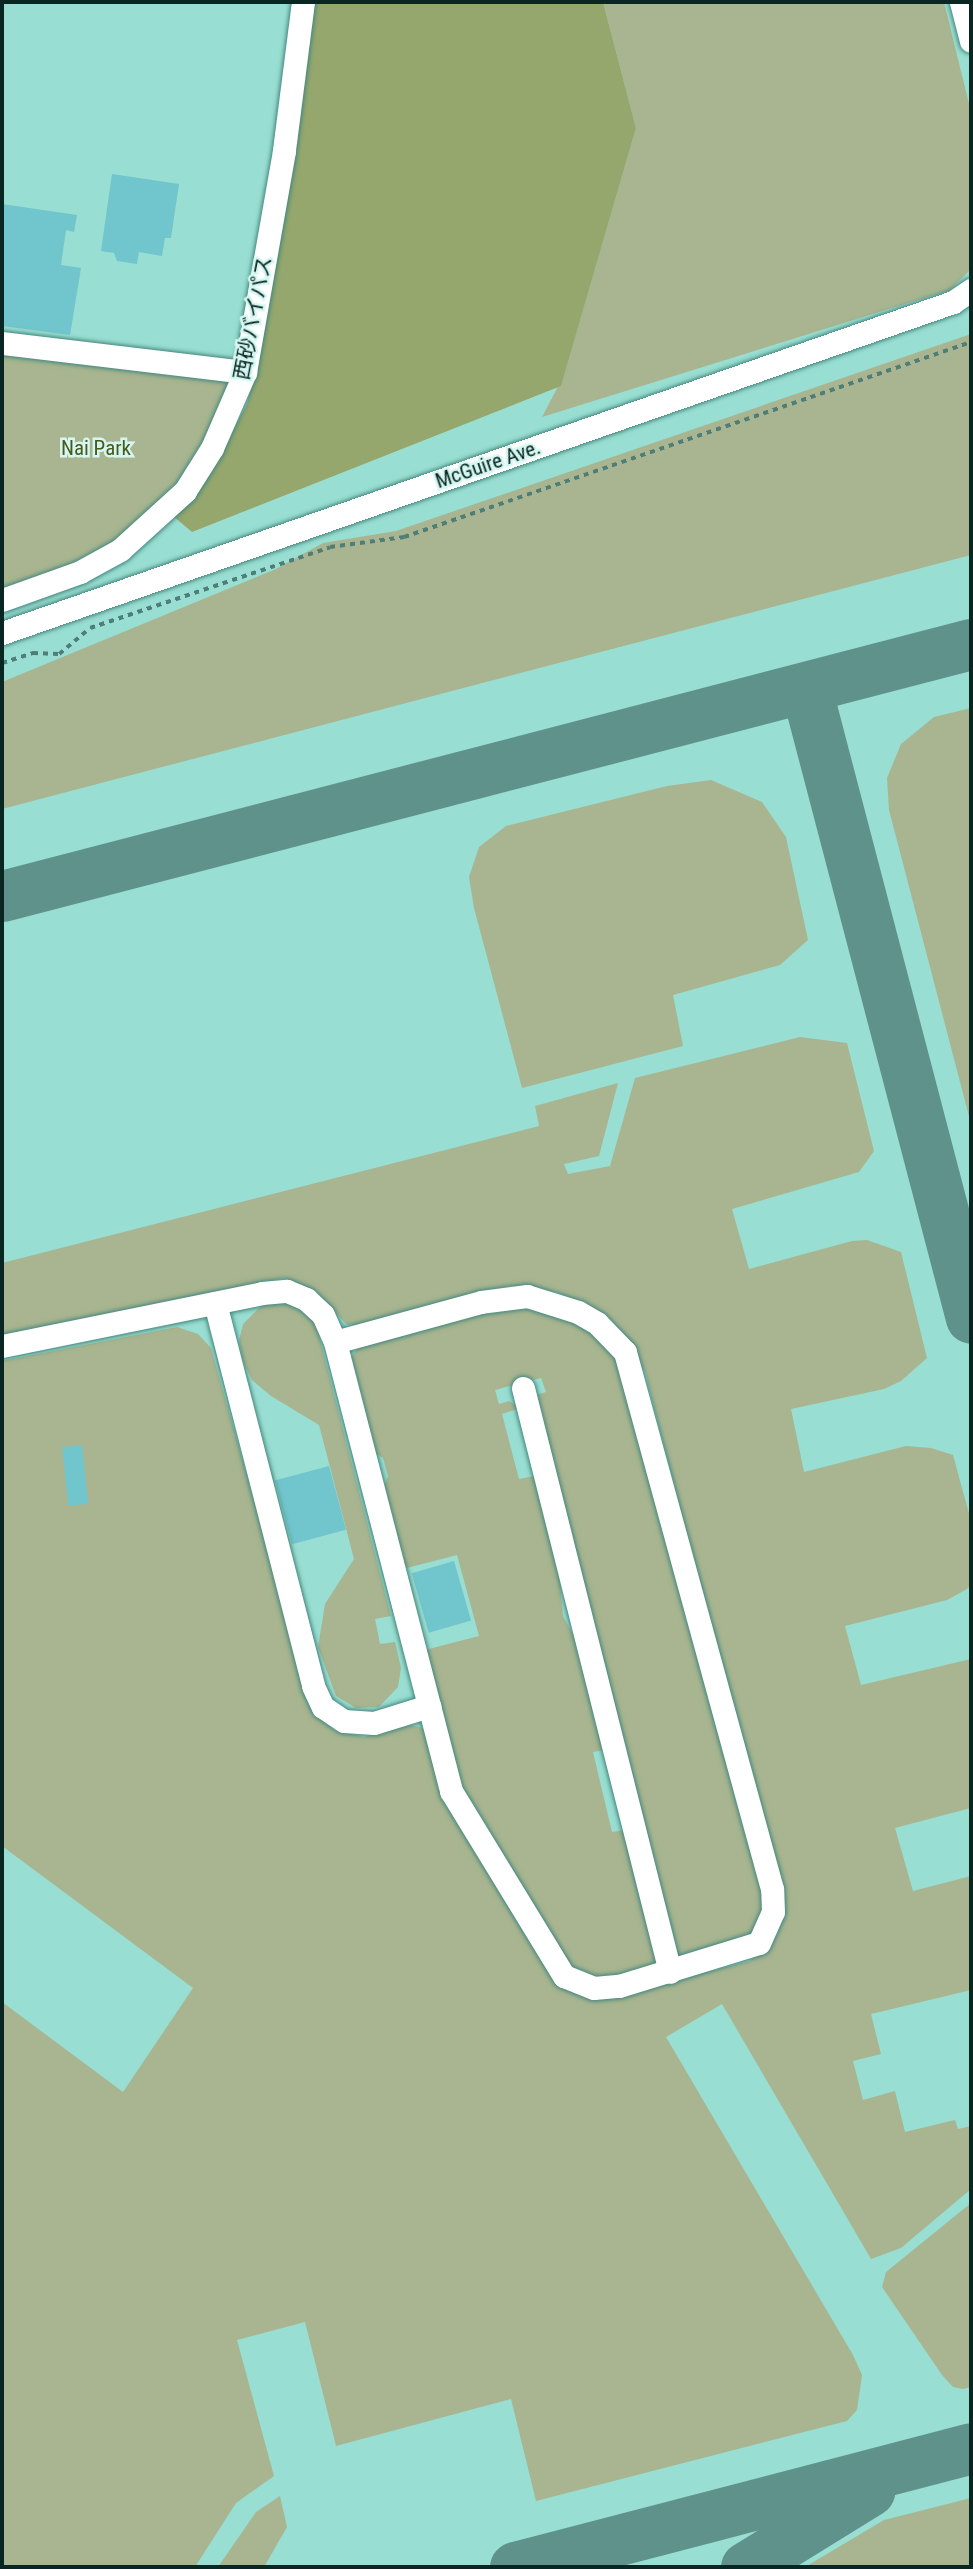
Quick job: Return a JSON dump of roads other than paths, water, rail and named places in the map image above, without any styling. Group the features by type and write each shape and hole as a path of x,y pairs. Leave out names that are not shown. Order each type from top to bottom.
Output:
{"street":[{"name":"西砂バイパス","path":"2,600 80,572 120,550 155,522 185,491 212,448 245,372 284,150 303,2"},
{"path":"961,2 971,41"},
{"name":"McGuire Ave.","path":"2,634 940,306 971,290"},
{"path":"2,343 245,372"},
{"path":"2,1346 288,1291 323,1315 335,1342 451,1791 564,1976 594,1988 670,1972 760,1943 773,1912 772,1889 625,1352 597,1323 578,1312 527,1296 481,1301 335,1342"},
{"path":"215,1303 313,1686 323,1707 344,1721 374,1723 429,1706"},
{"path":"523,1388 670,1972"}],"park label":[{"name":"Nai Park","path":"96,448"}]}
